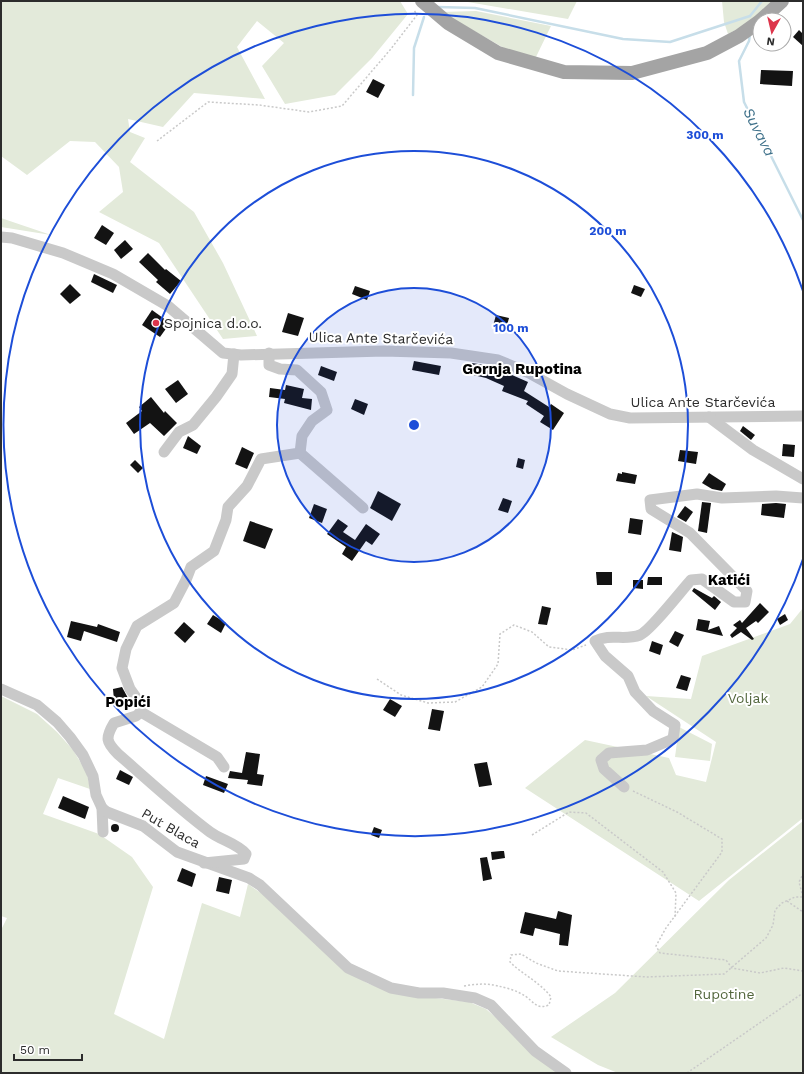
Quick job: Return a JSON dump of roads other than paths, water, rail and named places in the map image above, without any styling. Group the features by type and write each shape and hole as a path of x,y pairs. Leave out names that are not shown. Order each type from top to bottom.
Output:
{"main road":[{"path":"770,12 782,1"},
{"path":"417,3 498,53 564,72 632,73 707,53 739,36 752,27"}],"street":[{"name":"Ulica Ante Starčevića","path":"1,237 12,238 63,253 113,274 168,306 223,353 234,354 384,350 451,353 498,360 529,373 610,414 623,417 803,416"},
{"path":"269,353 270,365 280,369 297,370 321,392 327,410 312,421 302,436 300,453"},
{"path":"164,452 179,432 193,425 216,397 232,374 234,354"},
{"path":"709,417 753,450 803,479"},
{"path":"300,453 362,508"},
{"path":"141,712 140,703 130,689 122,668 126,649 137,626 174,603 191,567 214,551 226,520 228,507 247,486 261,459 300,453"},
{"path":"624,787 604,769 601,760 609,753 647,750 673,739 674,725 653,711 635,692 628,676 605,656 595,641 604,636 627,638 642,635 691,580 702,579 734,602 745,602 747,591 690,533 651,508 650,500 697,494 722,498 776,496 803,498"},
{"path":"1,689 37,705 57,722 83,755 93,776 96,795 102,808 103,832"},
{"path":"141,712 217,757 224,767"},
{"path":"141,712 136,716 114,723 108,733 109,744 210,832 232,845 241,848 246,854 244,860 204,863"},
{"name":"Put Blaca","path":"102,808 108,812 143,826 178,852 204,863 249,878 260,886 348,968 391,988 419,993 450,994 475,998 491,1004 535,1051 566,1073"}],"waterway":[{"path":"750,16 762,1"},
{"path":"438,7 475,8 623,39 670,42 750,16"},
{"path":"413,95 414,48 424,17"},
{"name":"Suvava","path":"750,34 749,41 739,61 744,102 803,220"}],"place":[{"name":"Spojnica d.o.o.","path":"156,323"}],"district":[{"name":"Gornja Rupotina","path":"522,369"},
{"name":"Katići","path":"729,580"},
{"name":"Popići","path":"128,702"}],"park label":[{"name":"Voljak","path":"748,698"},
{"name":"Rupotine","path":"724,994"}]}
